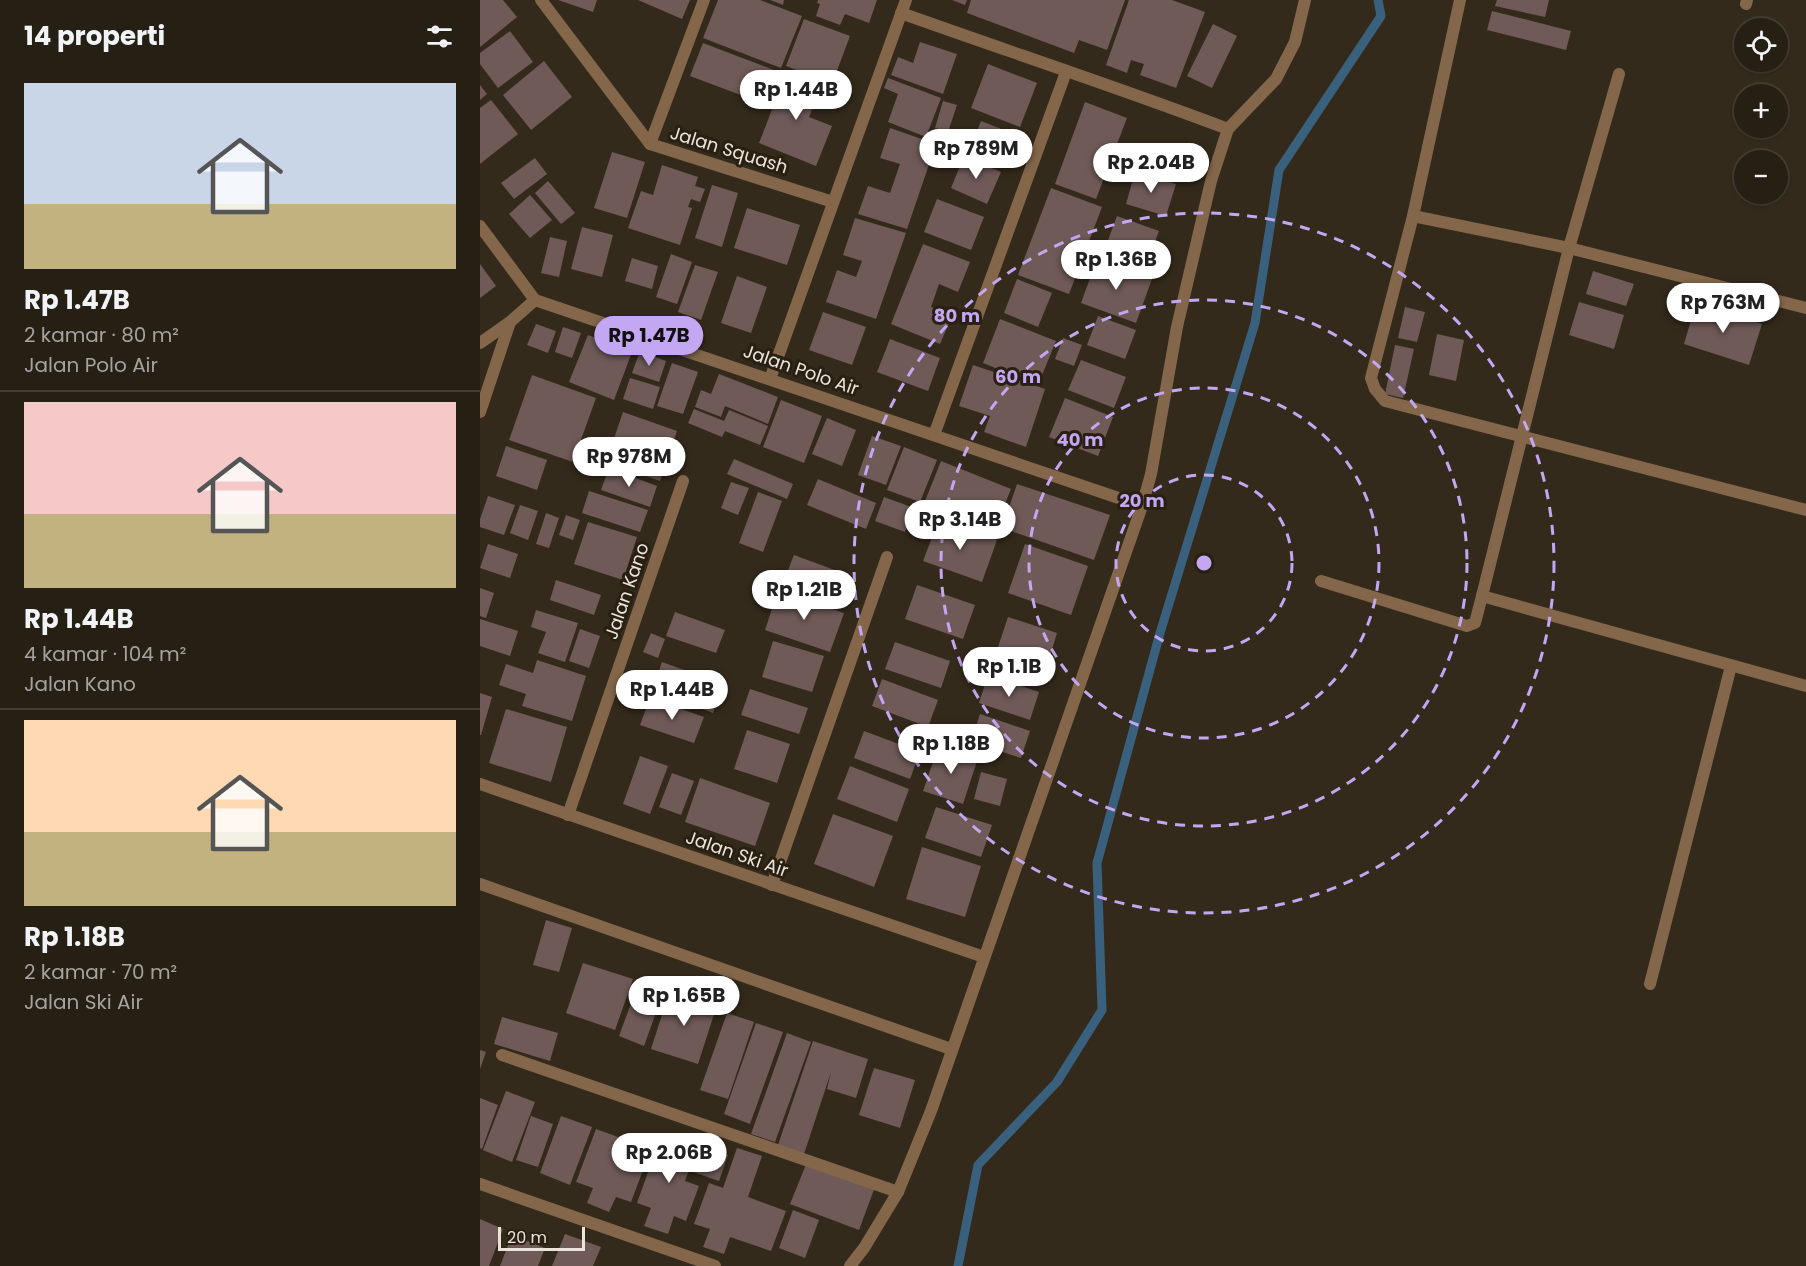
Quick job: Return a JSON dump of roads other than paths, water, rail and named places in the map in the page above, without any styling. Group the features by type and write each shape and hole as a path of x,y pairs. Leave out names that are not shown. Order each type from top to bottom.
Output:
{"street":[{"name":"Jalan Squash","path":"540,0 650,144 833,202"},
{"path":"650,144 704,0"},
{"path":"770,379 906,0"},
{"path":"850,1266 864,1248 898,1192 931,1111 1142,506 1151,474 1177,327 1201,223 1228,129 1276,79 1295,42 1305,0"},
{"path":"1460,0 1413,216 1371,378 1375,389 1385,401 1806,510"},
{"path":"901,13 1066,72 1137,94 1228,129"},
{"path":"934,435 1066,72"},
{"path":"1321,581 1467,626 1475,623 1569,248 1619,74"},
{"path":"1413,216 1569,248 1806,308"},
{"path":"480,226 535,300 510,322 480,343"},
{"name":"Jalan Polo Air","path":"535,300 1142,506"},
{"path":"480,412 510,322"},
{"name":"Jalan Kano","path":"568,815 683,481"},
{"path":"772,885 886,557"},
{"path":"1482,596 1806,686"},
{"path":"1650,984 1731,666"},
{"name":"Jalan Ski Air","path":"481,788 568,815 984,957"},
{"path":"480,884 951,1049"},
{"path":"502,1055 898,1192"},
{"path":"480,1185 715,1266"}],"waterway":[{"path":"958,1266 978,1165 1057,1082 1102,1010 1097,863 1160,633 1255,323 1279,170 1381,16 1378,0"}]}
